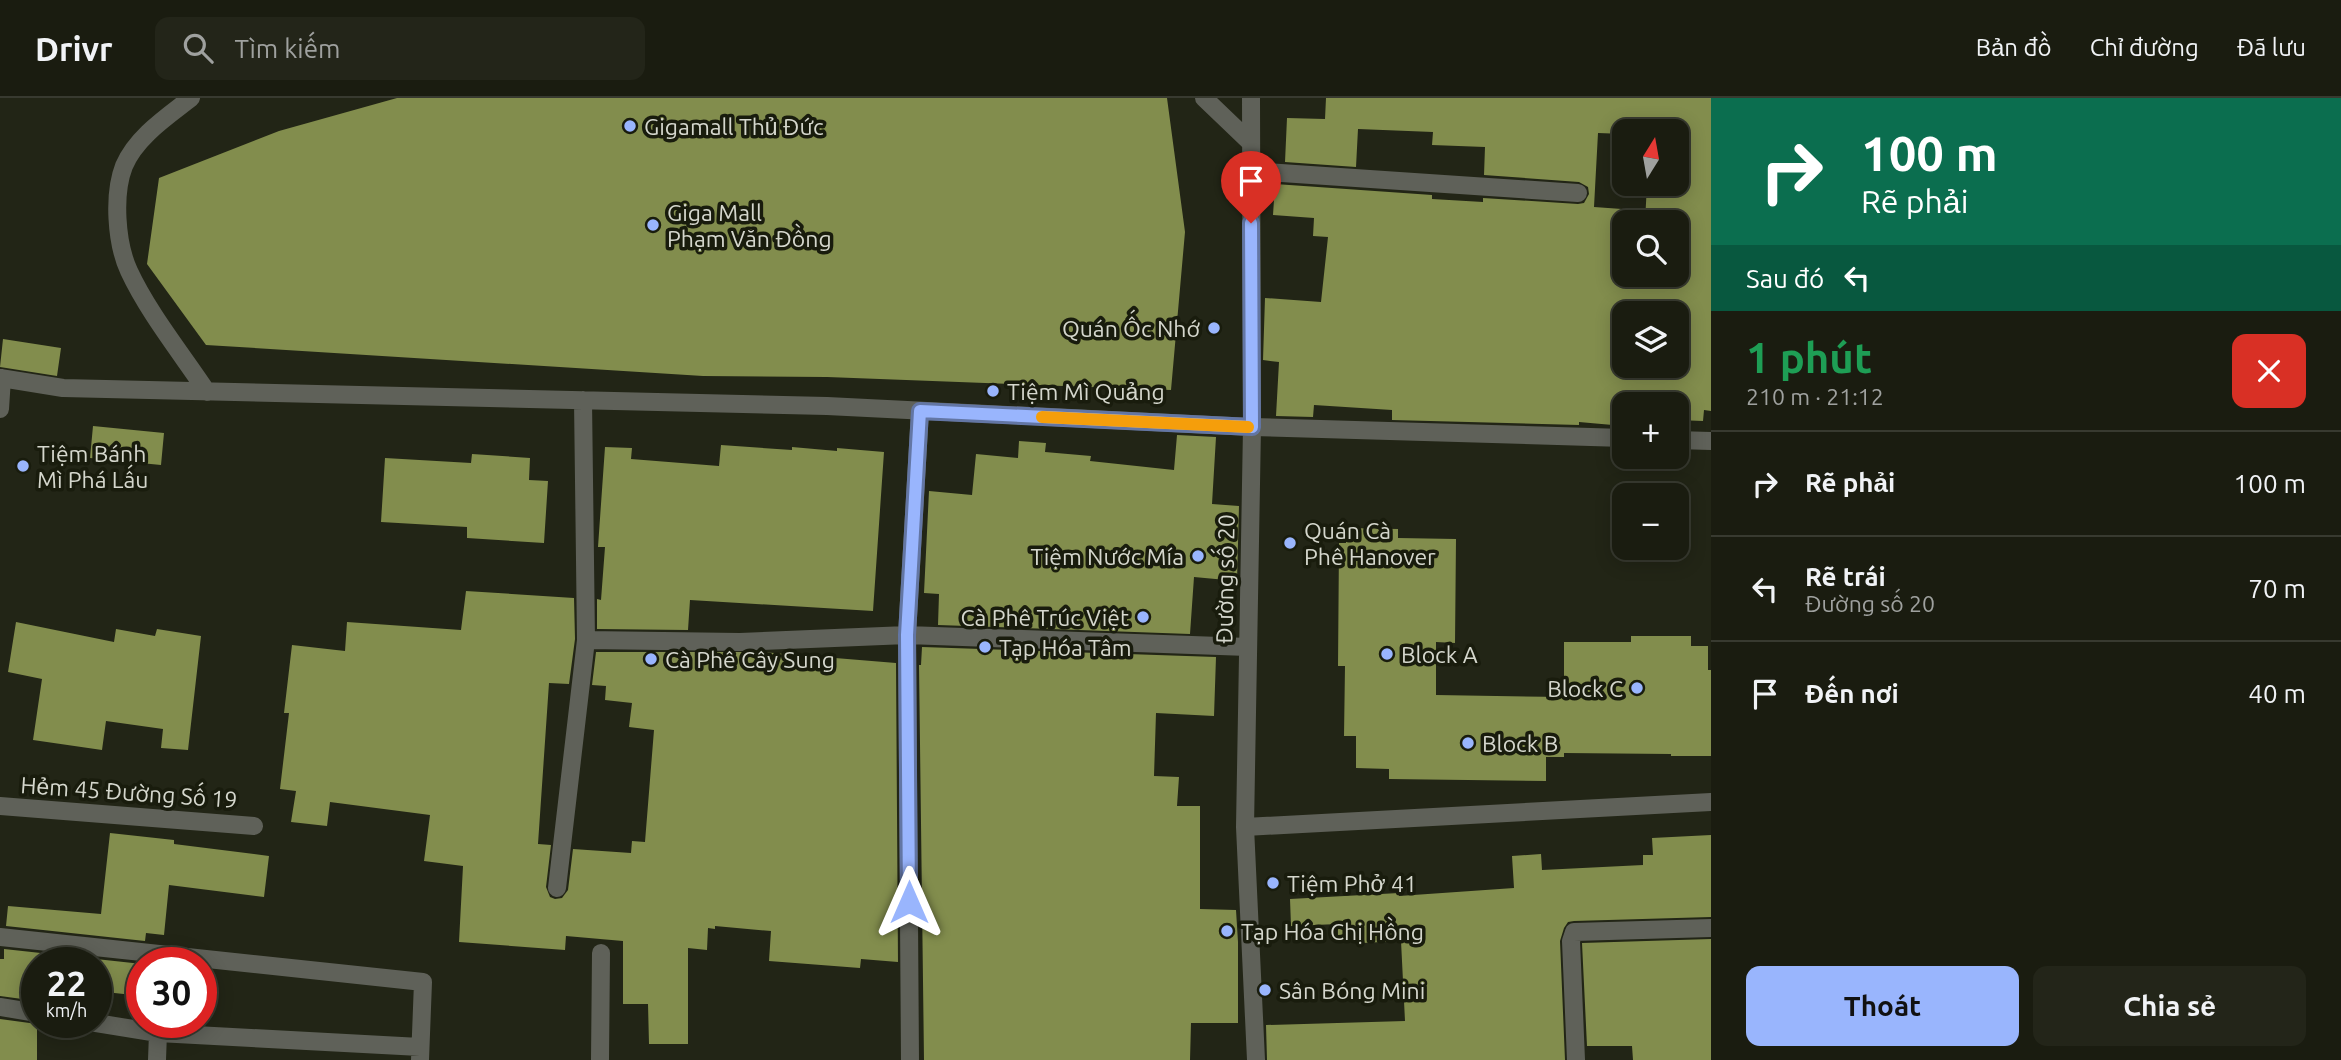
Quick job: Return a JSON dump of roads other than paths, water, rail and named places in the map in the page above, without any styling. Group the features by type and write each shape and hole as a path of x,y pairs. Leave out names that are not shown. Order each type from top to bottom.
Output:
{"street":[{"path":"191,98 153,129 125,164 117,190 118,212 121,244 128,269 207,392"},
{"path":"1204,98 1251,143"},
{"name":"Đường số 20","path":"1251,98 1252,427 1245,827 1256,1060"},
{"path":"1251,172 1578,193"},
{"path":"0,409 1,378 63,388 583,400 920,411 1252,427 1612,438"},
{"path":"556,888 586,640 583,400"},
{"path":"910,1060 907,635 920,411"},
{"path":"1689,440 1711,441"},
{"path":"586,640 740,642 907,635 1248,647"},
{"path":"1245,827 1711,802"},
{"name":"Hẻm 45 Đường Số 19","path":"0,806 254,826"},
{"path":"1576,1060 1572,941 1574,932 1711,928"},
{"path":"0,937 423,982 420,1054 217,1038"},
{"path":"600,1060 601,953"},
{"path":"0,1007 21,1010"},
{"path":"156,1060 158,1038"}],"place":[{"name":"Gigamall Thủ Đức","path":"630,126"},
{"name":"Giga Mall Phạm Văn Đồng","path":"653,225"},
{"name":"Quán Ốc Nhớ","path":"1214,328"},
{"name":"Tiệm Mì Quảng","path":"993,391"},
{"name":"Tiệm Bánh Mì Phá Lấu","path":"23,466"},
{"name":"Quán Cà Phê Hanover","path":"1290,543"},
{"name":"Tiệm Nước Mía","path":"1198,556"},
{"name":"Cà Phê Trúc Việt","path":"1143,617"},
{"name":"Tạp Hóa Tâm","path":"985,647"},
{"name":"Block A","path":"1387,654"},
{"name":"Cà Phê Cây Sung","path":"651,659"},
{"name":"Block C","path":"1637,688"},
{"name":"Block B","path":"1468,743"},
{"name":"Tiệm Phở 41","path":"1273,883"},
{"name":"Tạp Hóa Chị Hồng","path":"1227,931"},
{"name":"Sân Bóng Mini","path":"1265,990"}]}
